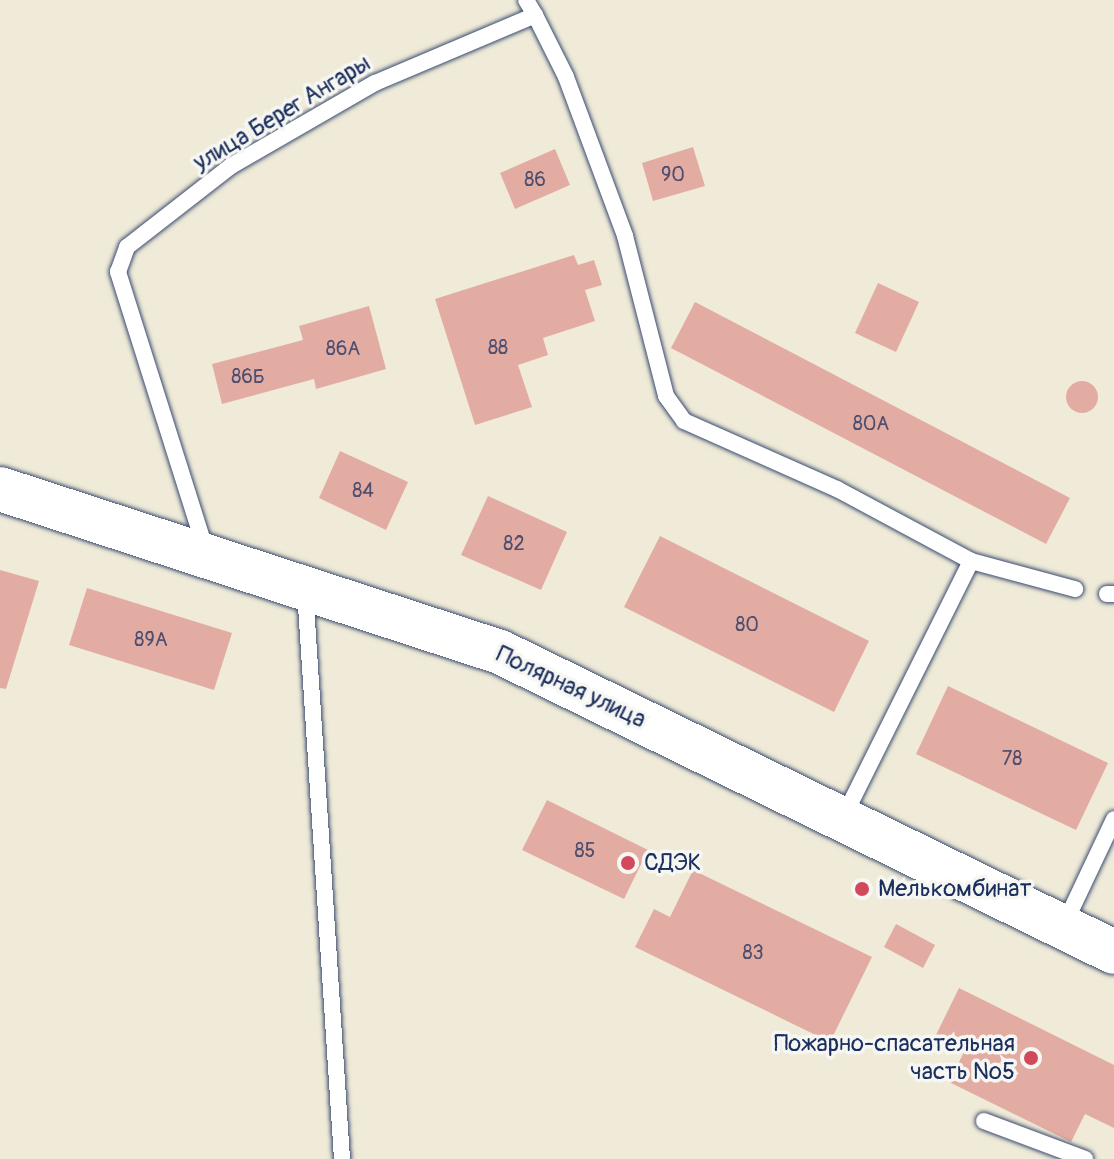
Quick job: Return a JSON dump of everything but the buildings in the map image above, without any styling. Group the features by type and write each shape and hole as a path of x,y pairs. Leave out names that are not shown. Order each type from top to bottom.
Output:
{"main road":[{"name":"Полярная улица","path":"0,489 500,652 844,816 1114,952"}],"lane":[{"path":"526,0 566,77 625,236 666,396 684,421 864,501 971,561 1075,589"},
{"name":"улица Берег Ангары","path":"208,557 118,272 127,247 231,166 362,90 535,15"},
{"path":"844,816 971,561"},
{"path":"305,588 342,1159"},
{"path":"1064,926 1114,819"},
{"path":"984,1121 1085,1159"}],"place":[{"name":"СДЭК","path":"628,863"},
{"name":"Мелькомбинат","path":"862,889"},
{"name":"Пожарно-спасательная часть №5","path":"1031,1058"}]}
